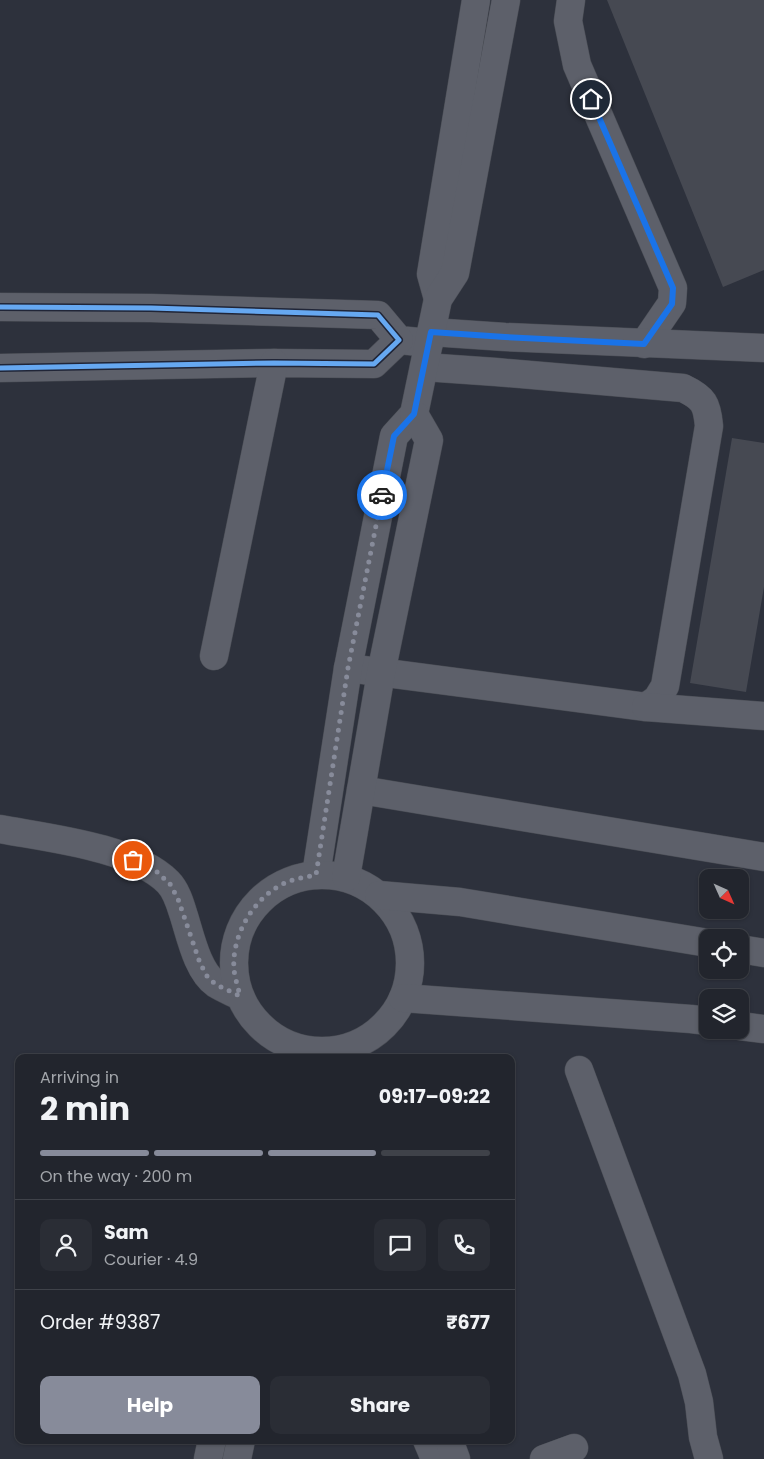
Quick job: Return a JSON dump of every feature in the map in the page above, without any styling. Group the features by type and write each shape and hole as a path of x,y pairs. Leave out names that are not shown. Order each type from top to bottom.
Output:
{"street":[{"path":"438,299 432,274 476,0"},
{"path":"316,875 348,668 394,436 414,414 438,299 455,273 506,0"},
{"path":"571,0 568,21 577,65 673,288 672,304 644,344"},
{"path":"0,308 151,308 378,315 399,340 428,347 496,372 683,388 696,394 707,408 709,426 665,686 657,699 646,707"},
{"path":"428,347 505,337 764,348"},
{"path":"0,368 274,363 374,364 399,340"},
{"path":"214,656 274,363"},
{"path":"346,877 381,673 428,440 414,414"},
{"path":"348,668 646,707 764,716"},
{"path":"360,790 764,857"},
{"path":"0,828 85,844 133,860 156,871 170,884 178,899 200,963 207,976 215,984 240,996"},
{"path":"316,875 346,877 363,884 379,894 397,916 408,942 410,970 403,998 389,1020 369,1038 344,1048 305,1053 271,1035 253,1018 240,996 234,969 236,942 247,916 266,896 289,881 316,875"},
{"path":"379,894 460,902 699,942"},
{"path":"749,950 764,953"},
{"path":"403,998 699,1020"},
{"path":"749,1027 764,1029"},
{"path":"579,1070 692,1374 699,1402 703,1437 709,1459"},
{"path":"208,1459 211,1444"},
{"path":"237,1459 240,1444"},
{"path":"429,1444 434,1459"},
{"path":"450,1444 456,1459"},
{"path":"544,1459 574,1448"}],"building":[{"path":"607,0 764,0 764,270 723,287"},
{"path":"732,438 764,443 764,587 746,692 690,683"}],"cycle path":[{"path":"0,307 151,308 378,315 399,340 374,364 274,363 0,368"}],"way so far":[{"path":"133,860 156,871 170,884 178,899 200,963 207,976 215,984 240,996 234,969 236,942 247,916 266,896 289,881 316,875 348,668 382,495"}],"route":[{"path":"382,495 394,436 414,414 431,332 644,344 672,304 673,288 591,99"}]}
